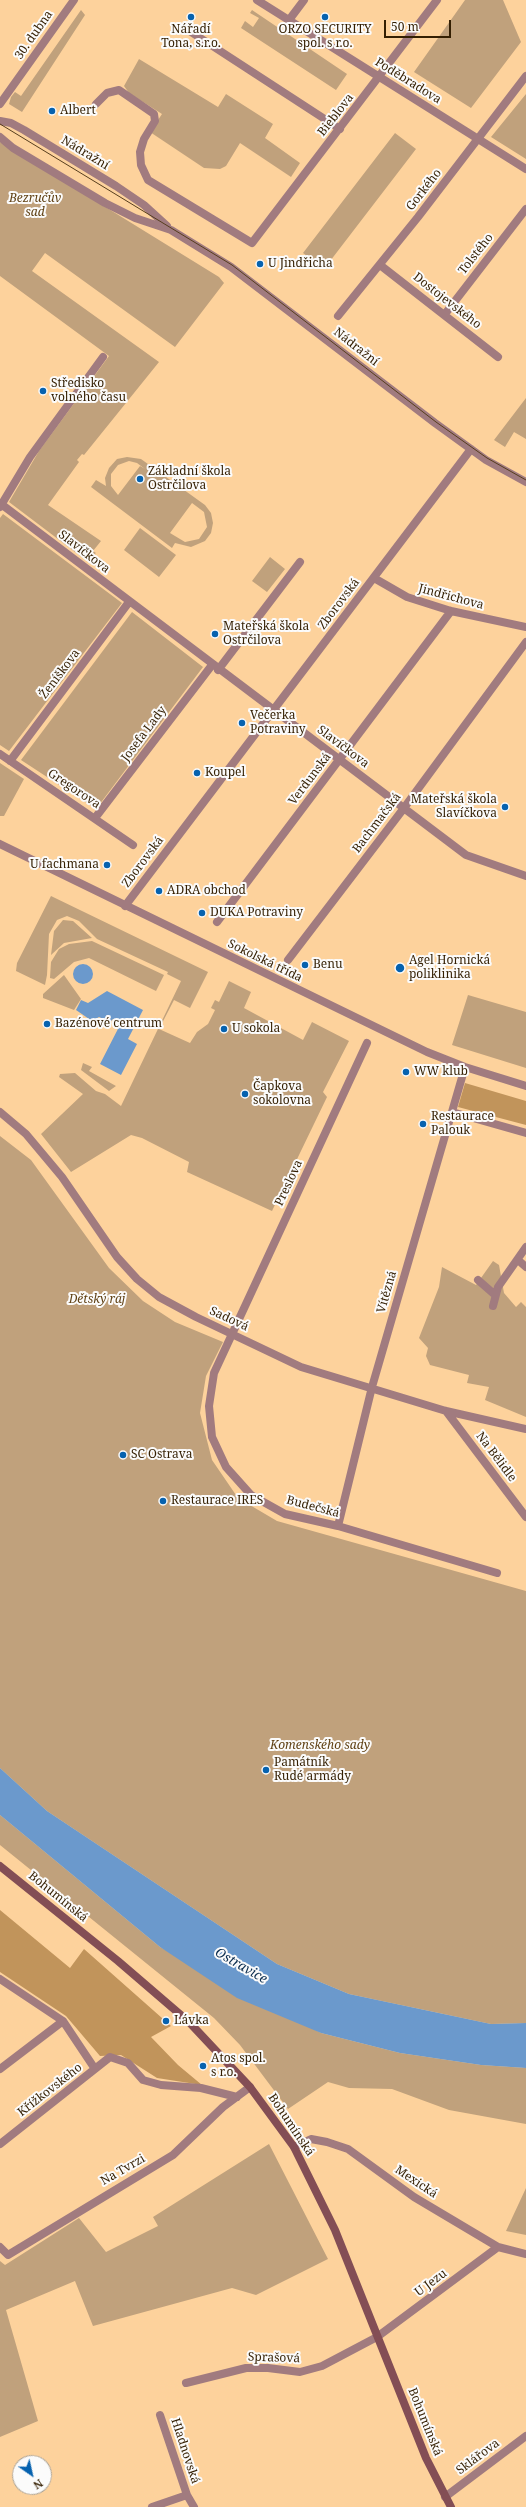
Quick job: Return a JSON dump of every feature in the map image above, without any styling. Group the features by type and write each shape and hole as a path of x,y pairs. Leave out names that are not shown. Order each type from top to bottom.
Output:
{"main road":[{"name":"Bohumínská","path":"0,1866 122,1965 189,2022 250,2087 294,2147 335,2230 426,2458 451,2507"}],"street":[{"name":"30. dubna","path":"0,104 74,0"},
{"name":"Poděbradova","path":"257,0 526,169"},
{"path":"290,20 304,0"},
{"name":"Bieblova","path":"96,104 107,93 119,90 154,114 155,121 144,139 140,152 141,165 148,180 252,243 437,0"},
{"path":"191,32 340,129"},
{"name":"Gorkého","path":"338,316 478,140 526,76"},
{"name":"Nádražní","path":"0,121 17,126 116,186 144,205 171,230 253,283 471,449 526,482"},
{"name":"Nádražní","path":"0,137 13,148 105,204 135,218 171,230"},
{"name":"Tolstého","path":"445,314 526,209"},
{"name":"Dostojevského","path":"380,265 445,314 498,357"},
{"path":"1,506 30,457 103,357"},
{"name":"Zborovská","path":"125,906 471,449"},
{"name":"Slavíčkova","path":"1,506 466,855 526,876"},
{"name":"Josefa Lady","path":"95,818 300,562"},
{"name":"Jindřichova","path":"374,578 407,597 451,611 526,627"},
{"name":"Ženíškova","path":"10,761 129,602"},
{"name":"Verdunská","path":"217,922 451,611"},
{"name":"Bachmačská","path":"288,960 404,808 526,642"},
{"name":"Gregorova","path":"0,754 134,845"},
{"name":"Sokolská třída","path":"0,844 369,1025 465,1067 526,1086"},
{"name":"Preslova","path":"232,1333 368,1043"},
{"name":"Vítězná","path":"338,1526 372,1388 465,1067"},
{"name":"Sadová","path":"0,1112 26,1134 62,1177 117,1257 137,1279 166,1300 196,1317 301,1367 446,1411 526,1429"},
{"path":"452,1112 526,1133"},
{"path":"493,1306 494,1294 526,1247"},
{"path":"518,1260 526,1267"},
{"path":"478,1280 494,1294"},
{"name":"Budečská","path":"232,1333 214,1373 209,1406 212,1437 221,1458 251,1495 285,1514 338,1526 497,1573"},
{"name":"Na Bělidle","path":"446,1411 526,1517"},
{"path":"0,1979 63,2022 95,2069"},
{"path":"0,2069 63,2022"},
{"name":"Křížkovského","path":"0,2144 110,2057 118,2058 128,2063 143,2080 161,2085 201,2088 237,2097"},
{"name":"Na Tvrzi","path":"0,2247 8,2255 173,2155 250,2087"},
{"name":"Mexická","path":"294,2147 311,2139 327,2142 348,2149 414,2196 498,2247 526,2254"},
{"name":"U Jezu","path":"377,2336 498,2247"},
{"name":"Sprašová","path":"186,2383 251,2367 300,2372 311,2370 333,2362 377,2336"},
{"name":"Hladnovská","path":"160,2415 187,2495 194,2507"},
{"name":"Sklářova","path":"445,2497 526,2436"},
{"name":"Hladnovská","path":"152,2507 187,2495"}],"green space":[{"path":"465,0 503,0 521,42 471,108 414,72"},
{"path":"81,10 85,15 22,112 9,104 11,97 15,92 21,96"},
{"path":"252,10 347,74 336,90 241,28 245,21 253,27 259,18 250,13"},
{"path":"139,59 218,107 226,94 273,124 265,138 300,163 291,177 240,143 226,166 220,169 204,168 150,132 162,114 129,93 124,86"},
{"path":"526,94 526,159 491,137"},
{"path":"395,133 416,149 324,269 303,253"},
{"name":"Bezručův sad","path":"0,142 219,277 224,283 175,347 45,253 32,271 159,362 84,455 82,454 77,460 79,462 48,505 101,541 93,551 96,553 87,561 9,502 39,451 109,356 0,276"},
{"path":"526,398 526,439 514,432 505,447 494,440"},
{"path":"127,457 141,459 205,505 211,513 213,523 211,533 205,541 191,547 175,543 172,548 91,487 96,480 106,486 105,478 109,468 117,459","holes":["129,461 137,463 145,469 140,466 118,495 111,486 111,474 118,465","192,503 204,512 207,527 199,539 185,542 170,533"]},
{"path":"3,514 122,603 9,751 0,745 0,518"},
{"path":"140,528 176,555 159,577 124,550"},
{"path":"270,557 285,569 267,592 252,581"},
{"path":"132,612 203,667 96,809 21,760"},
{"path":"0,763 24,779 4,816 0,816"},
{"name":"Čapkova sokolovna","path":"51,896 208,972 190,1008 174,1000 159,1029 190,1043 197,1032 208,1024 215,1010 211,1008 215,1000 219,1002 229,981 251,992 244,1008 303,1040 312,1022 349,1041 323,1092 327,1097 272,1211 187,1172 189,1162 142,1138 131,1135 71,1172 41,1134 83,1094 59,1077 60,1074 75,1073 96,1091 105,1094 121,1106 181,981 167,974 168,972 97,939 79,921 67,916 57,920 49,934 47,975 45,985 16,971 17,963"},
{"path":"63,920 73,921 92,938 64,943 51,955 54,931"},
{"path":"92,941 164,975 156,991 89,958 74,962 54,979 50,978 51,962 59,949 69,944"},
{"path":"64,975 81,999 74,1010 43,998 43,994"},
{"path":"468,995 526,1012 526,1068 452,1045"},
{"path":"83,1063 92,1067 89,1071 116,1086 109,1091 81,1070"},
{"name":"Komenského sady","path":"0,1136 31,1160 109,1268 143,1301 175,1322 223,1342 206,1376 200,1413 212,1460 238,1498 277,1521 526,1591 526,2023 491,2024 349,1994 277,1964 47,1811 0,1768"},
{"path":"493,1261 499,1265 504,1293 516,1307 521,1302 526,1307 526,1417 485,1400 489,1387 467,1383 469,1375 430,1365 426,1356 428,1348 419,1338 439,1287 442,1267 476,1285"},
{"path":"0,1815 160,1947 321,2033 400,2053 481,2065 526,2068 526,2124 449,2110 392,2089 349,2088 328,2082 288,2109 240,2045 214,2018 0,1845"},
{"path":"269,2144 328,2259 256,2295 232,2288 93,2326 75,2281 6,2310 38,2421 0,2437 0,2261 5,2265 79,2218 106,2252 158,2226 153,2217"},
{"path":"526,2188 526,2235 506,2231"}],"shaded area":[{"path":"465,1083 526,1101 526,1125 458,1107"},
{"path":"0,1910 70,1968 84,1949 171,2026 151,2037 178,2065 202,2085 157,2078 121,2055 100,2056 66,2016 0,1972"}],"water":[{"path":"79,964 87,964 93,970 93,978 87,984 79,984 73,978 73,970"},
{"path":"107,991 143,1010 128,1039 137,1044 121,1075 100,1064 121,1023 113,1019 110,1022 99,1017 92,1021 76,1010 81,1000 88,1003"},
{"name":"Ostravice","path":"0,1768 47,1811 277,1964 349,1994 491,2024 526,2023 526,2068 481,2065 400,2053 321,2033 237,1998 160,1947 0,1815"}],"tram line":[{"path":"0,124 232,265 436,422 487,458 526,480"}],"place":[{"name":"Nářadí Tona, s.r.o.","path":"191,17"},
{"name":"ORZO SECURITY spol. s r.o.","path":"325,17"},
{"name":"Albert","path":"52,111"},
{"name":"U Jindřicha","path":"260,264"},
{"name":"Středisko volného času","path":"43,391"},
{"name":"Základní škola Ostrčilova","path":"140,479"},
{"name":"Mateřská škola Ostrčilova","path":"215,634"},
{"name":"Večerka Potraviny","path":"242,723"},
{"name":"Koupel","path":"197,773"},
{"name":"Mateřská škola Slavíčkova","path":"505,807"},
{"name":"U fachmana","path":"107,865"},
{"name":"ADRA obchod","path":"159,891"},
{"name":"DUKA Potraviny","path":"202,913"},
{"name":"Benu","path":"305,965"},
{"name":"Agel Hornická poliklinika","path":"400,968"},
{"name":"Bazénové centrum","path":"47,1024"},
{"name":"U sokola","path":"224,1029"},
{"name":"WW klub","path":"406,1072"},
{"name":"Čapkova sokolovna","path":"245,1094"},
{"name":"Restaurace Palouk","path":"423,1124"},
{"name":"SC Ostrava","path":"123,1455"},
{"name":"Restaurace IRES","path":"163,1501"},
{"name":"Památník Rudé armády","path":"266,1770"},
{"name":"Lávka","path":"166,2021"},
{"name":"Atos spol. s r.o.","path":"203,2066"}],"park label":[{"name":"Dětský ráj","path":"97,1300"}]}
